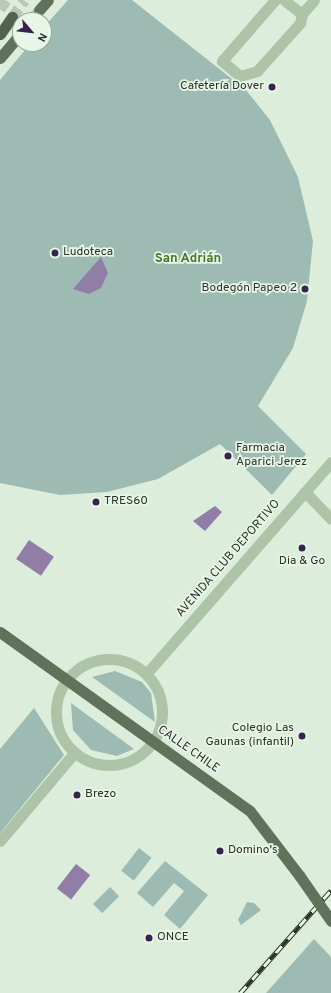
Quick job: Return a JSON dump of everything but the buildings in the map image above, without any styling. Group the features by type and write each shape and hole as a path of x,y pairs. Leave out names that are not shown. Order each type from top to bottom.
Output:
{"highway":[{"path":"0,34 12,17"}],"main road":[{"path":"39,10 48,0"},
{"path":"0,58 12,44"},
{"name":"CALLE CHILE","path":"0,632 250,811 299,875 331,921"}],"street":[{"path":"275,0 222,61 240,76 257,71 300,23 302,14 314,0"},
{"path":"284,0 302,14"},
{"name":"AVENIDA CLUB DEPORTIVO","path":"147,673 331,462"},
{"path":"305,492 331,518"},
{"path":"104,660 122,662 147,673 162,699 160,729 152,741 138,755 122,763 90,762 74,753 57,728 55,706 67,679 92,662 104,660"},
{"path":"0,841 74,753"}],"shaded area":[{"path":"68,0 132,0 246,90 270,120 298,177 313,241 307,301 293,348 258,406 306,454 272,495 220,444 158,479 107,492 60,495 0,483 0,80 23,52 52,52 52,18"},
{"path":"101,257 108,273 101,288 89,294 73,289"},
{"path":"215,506 222,512 205,531 193,521"},
{"path":"29,540 54,557 41,576 16,559"},
{"path":"115,671 142,682 151,693 155,722 92,677"},
{"path":"71,703 134,749 117,756 91,750 73,730"},
{"path":"34,708 64,755 0,833 0,749"},
{"path":"139,848 152,858 134,881 121,871"},
{"path":"165,861 208,895 180,929 164,915 184,891 174,883 153,907 137,893"},
{"path":"76,864 90,875 71,900 57,888"},
{"path":"110,887 119,896 102,913 93,904"},
{"path":"247,902 254,903 261,910 241,925 238,920"},
{"path":"314,939 331,957 331,993 266,993"}],"tunnel":[{"path":"0,9 6,0"},
{"path":"16,12 25,0"}],"railway":[{"path":"240,993 331,890"}],"place":[{"name":"Cafetería Dover","path":"272,87"},
{"name":"Ludoteca","path":"55,253"},
{"name":"Bodegón Papeo 2","path":"305,289"},
{"name":"Farmacia Aparici Jerez","path":"228,456"},
{"name":"TRES60","path":"96,502"},
{"name":"Dia & Go","path":"302,548"},
{"name":"Colegio Las Gaunas (infantil)","path":"302,736"},
{"name":"Brezo","path":"77,795"},
{"name":"Domino's","path":"220,851"},
{"name":"ONCE","path":"149,938"}],"district":[{"name":"San Adrián","path":"188,259"}]}
